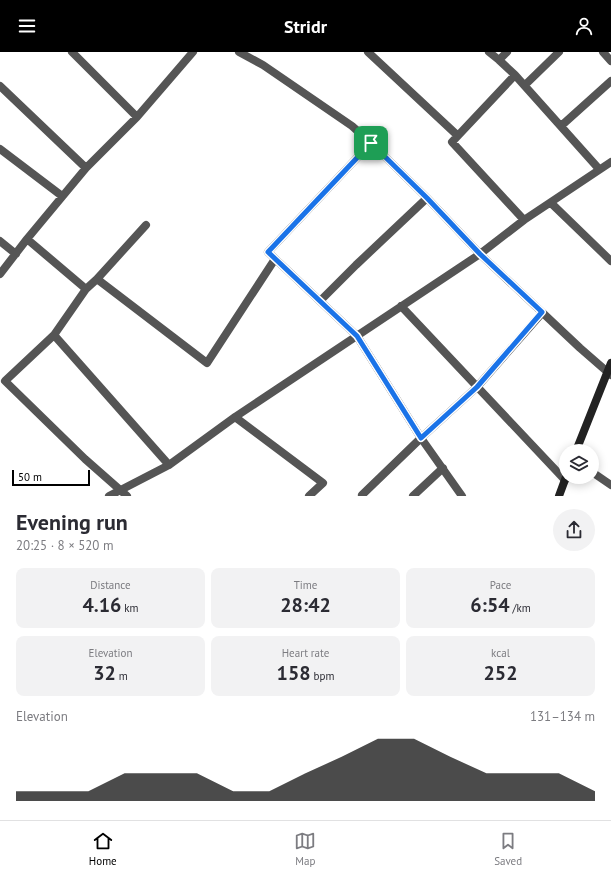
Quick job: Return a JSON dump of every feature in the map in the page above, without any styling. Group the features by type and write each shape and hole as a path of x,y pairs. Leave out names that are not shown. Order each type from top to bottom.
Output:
{"street":[{"path":"72,52 137,117"},
{"path":"0,274 27,238 86,168 137,117 193,52"},
{"path":"240,52 263,65 352,126 427,198 480,254 580,348 609,373"},
{"path":"368,52 457,135"},
{"path":"488,52 499,60 525,85 599,169"},
{"path":"499,60 507,52"},
{"path":"525,85 560,52"},
{"path":"515,75 452,142 524,220"},
{"path":"561,126 611,81"},
{"path":"0,86 86,168"},
{"path":"371,143 268,252 357,336 421,438 462,496"},
{"path":"0,149 62,196"},
{"path":"110,496 168,464 480,254 524,220 599,169 610,164"},
{"path":"320,301 427,198"},
{"path":"551,203 611,261"},
{"path":"127,496 121,489 85,459 5,381 54,335 86,289 98,279 146,225"},
{"path":"27,238 86,289"},
{"path":"0,241 16,254"},
{"path":"98,279 207,363 275,259"},
{"path":"401,306 559,471"},
{"path":"362,495 477,387 542,312"},
{"path":"54,335 168,464"},
{"path":"579,444 609,373 611,363"},
{"path":"236,417 323,483 309,496"},
{"path":"413,496 443,468"},
{"path":"599,477 611,485"},
{"path":"559,496 564,484"}],"route":[{"path":"371,143 427,198 480,254 542,312 477,387 421,438 357,336 268,252 371,143"}]}
